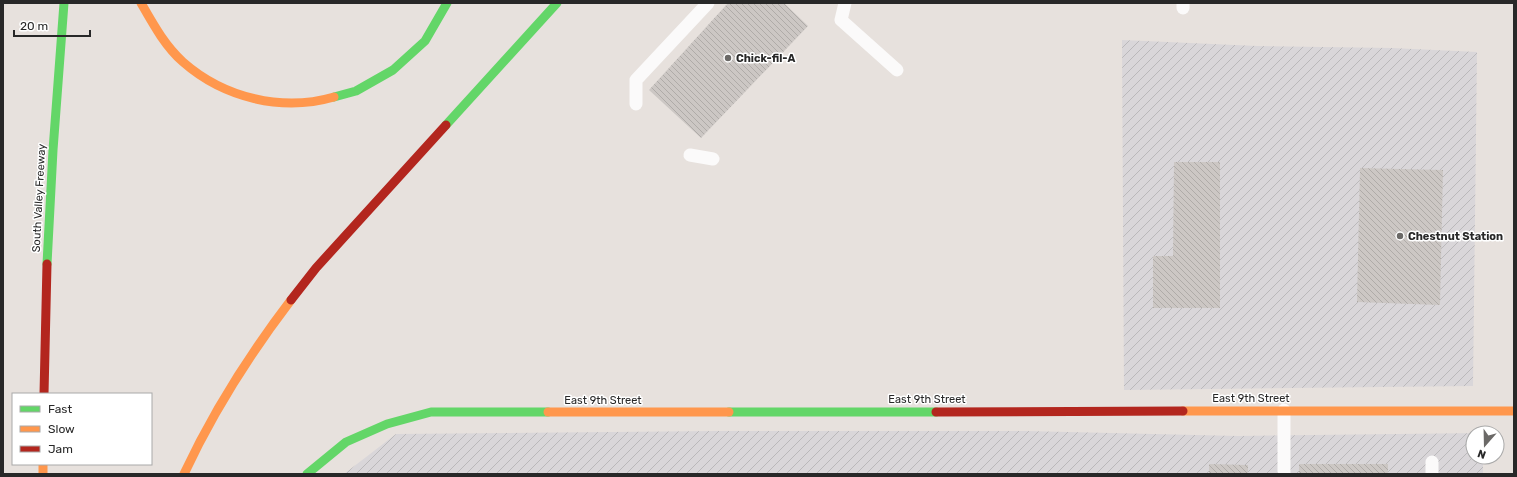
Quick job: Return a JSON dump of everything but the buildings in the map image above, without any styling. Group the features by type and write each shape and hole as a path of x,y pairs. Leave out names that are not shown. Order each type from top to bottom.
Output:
{"main road":[{"name":"South Valley Freeway","path":"44,393 53,142 64,3"},
{"path":"141,3 160,36 183,62 205,78 245,97 284,104 318,102 356,91 393,70 425,40 447,3"},
{"path":"184,474 196,447 220,402 250,356 283,310 316,268 557,3"},
{"name":"East 9th Street","path":"307,474 346,442 387,424 430,412 1284,410 1514,411"}],"lane":[{"path":"636,104 636,80 708,3"},
{"path":"844,3 841,20 898,70"},
{"path":"690,155 713,159"},
{"path":"1284,410 1284,474"}],"shaded area":[{"path":"1122,40 1257,46 1392,48 1477,52 1473,386 1124,390"},
{"path":"717,431 1025,431 1238,436 1465,433 1465,465 1483,465 1483,474 344,474 396,434"}],"traffic: fast":[{"path":"47,264 53,150 64,3"},
{"path":"334,97 356,91 393,70 425,41 447,3"},
{"path":"446,125 557,3"},
{"path":"307,474 346,442 387,424 431,412 548,412"},
{"path":"729,412 936,412"}],"traffic: slow":[{"path":"141,3 160,34 177,56 199,74 217,85 254,99 274,102 294,103 334,97"},
{"path":"184,474 207,428 233,384 246,363 291,300"},
{"path":"1183,411 1514,411"},
{"path":"548,412 729,412"},
{"path":"43,465 43,474"}],"traffic: jam":[{"path":"291,300 316,268 446,125"},
{"path":"44,393 47,264"},
{"path":"936,412 1183,411"}],"place":[{"name":"Chick-fil-A","path":"728,58"},
{"name":"Chestnut Station","path":"1400,236"}]}
